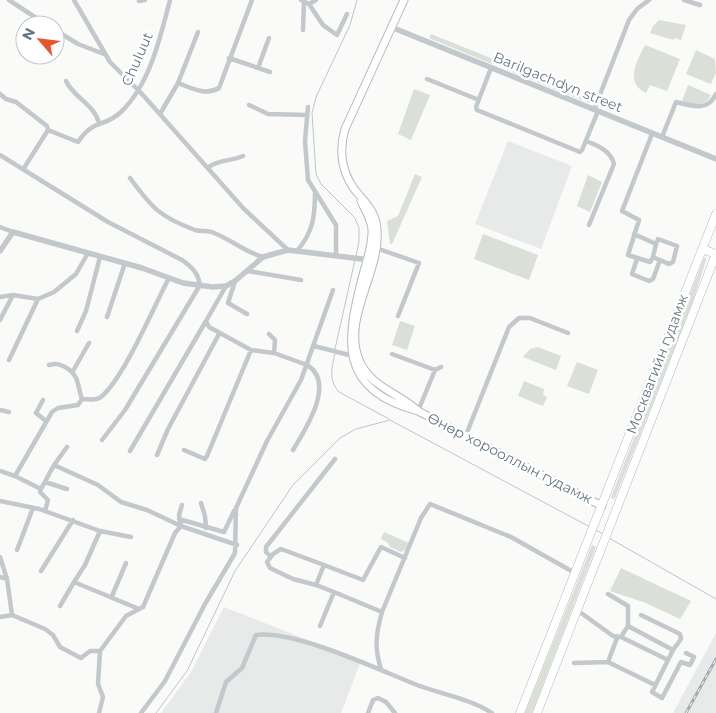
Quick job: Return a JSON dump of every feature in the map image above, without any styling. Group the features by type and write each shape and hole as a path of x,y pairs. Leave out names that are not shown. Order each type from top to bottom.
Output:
{"highway":[{"name":"Москвагийн гудамж","path":"520,713 716,214"},
{"path":"536,713 716,254 702,249"}],"main road":[{"name":"Өнөр хорооллын гудамж","path":"404,0 342,140 344,168 359,196 372,228 357,319 356,345 358,357 365,372 373,382 409,403 418,411"},
{"name":"Өнөр хорооллын гудамж","path":"359,196 375,216 377,228 376,248 367,259 352,318 349,355 360,375 374,390 406,408 418,411 466,435 601,510"}],"street":[{"path":"10,0 32,15"},
{"path":"74,0 104,54 209,167 244,209 288,250"},
{"path":"139,1 145,0"},
{"name":"Chuluut","path":"48,130 78,142 90,127 113,118 120,112 138,90 162,33 170,0"},
{"path":"178,83 198,91 214,91 219,88 252,0"},
{"path":"305,2 316,0"},
{"path":"491,68 478,100 477,110 580,152 586,141 629,20 636,9 649,0"},
{"path":"684,0 700,6"},
{"path":"305,2 323,25 337,35 347,14"},
{"path":"303,30 305,2"},
{"name":"Barilgachdyn street","path":"391,27 716,159"},
{"path":"160,114 178,83 198,32"},
{"path":"65,36 78,44 104,54"},
{"path":"258,68 269,38"},
{"path":"229,58 270,72"},
{"path":"427,79 478,100"},
{"path":"66,80 70,90 96,115 99,123"},
{"path":"0,94 6,99 16,102 47,126 48,130 24,168"},
{"path":"662,137 676,102 704,107 709,104 716,94"},
{"path":"249,105 268,114 308,115"},
{"path":"308,107 305,141 306,170 308,180 336,225 336,254"},
{"path":"652,134 622,211 639,220 628,255 648,262 653,257 658,239 677,246 677,253 673,262 669,264 653,257"},
{"path":"586,141 600,146 611,157 614,164 589,225"},
{"path":"0,155 24,168 108,222 182,260 196,272 200,285 125,410 102,440"},
{"path":"209,167 243,156"},
{"path":"130,178 152,207 166,218 196,230 215,233 246,251 263,257"},
{"path":"296,251 308,237 315,206 315,191"},
{"path":"0,227 125,263 169,278 200,285 226,286 235,282 263,257 288,250 367,259"},
{"path":"0,251 13,232"},
{"path":"634,234 656,244"},
{"path":"376,248 419,263 398,316"},
{"path":"8,360 38,299 65,285 80,268 88,253"},
{"path":"77,331 86,311 100,257"},
{"path":"636,259 632,274 649,281 653,279 660,260"},
{"path":"108,317 125,263"},
{"path":"248,270 301,280"},
{"path":"82,399 99,398 112,383 124,365 169,278"},
{"path":"235,282 228,303 247,314"},
{"path":"130,451 226,286"},
{"path":"179,519 224,532 251,472 307,365 333,290"},
{"path":"0,297 13,295 38,299"},
{"path":"0,320 13,295"},
{"path":"466,435 509,327 519,318 530,318 568,333"},
{"path":"206,321 209,327 219,334 251,350 274,353 311,368 317,378 318,399 314,412 294,450"},
{"path":"157,455 168,429 219,334"},
{"path":"269,334 275,340 274,353"},
{"path":"73,371 89,342"},
{"path":"314,346 349,355"},
{"path":"184,450 205,459 251,350"},
{"path":"392,354 438,368 418,411"},
{"path":"15,476 46,421 58,408 78,405 82,399 79,381 73,371 58,363 49,365"},
{"path":"43,400 36,414 46,421"},
{"path":"0,410 8,412"},
{"path":"45,511 48,500 40,492 41,489 67,447"},
{"path":"270,557 266,552 266,548 335,459"},
{"path":"54,466 98,484 120,502 147,510 181,526 237,545"},
{"path":"0,471 41,489"},
{"path":"45,482 67,489"},
{"path":"0,501 45,511 100,531 132,537"},
{"path":"201,503 206,528"},
{"path":"381,669 376,651 376,635 382,612 430,504 511,537 575,572"},
{"path":"181,526 179,519 182,505"},
{"path":"17,550 33,508"},
{"path":"142,713 175,665 200,613 235,553 237,545 234,522 236,508"},
{"path":"41,571 73,520"},
{"path":"99,713 103,696 98,684 100,651 126,616 143,607 175,533 181,526"},
{"path":"60,606 85,565 100,531"},
{"path":"382,612 316,585 293,579 270,568 267,564 270,557 281,549 363,580 381,547 405,558"},
{"path":"0,557 7,579 12,616"},
{"path":"112,596 126,563"},
{"path":"316,585 324,565"},
{"path":"0,576 7,579"},
{"path":"74,582 112,596 139,609"},
{"path":"320,626 334,592"},
{"path":"608,594 628,606 628,626 619,637 608,662"},
{"path":"577,610 619,637 690,665 694,658 686,653"},
{"path":"641,615 680,634 681,639 673,650 652,693 663,698 681,662"},
{"path":"0,617 12,616 44,630 53,636 60,647 81,658 90,651 100,651"},
{"path":"628,626 673,650"},
{"path":"216,713 226,682 242,668 256,636 270,634 292,638 381,669 492,713"},
{"path":"574,663 608,662 655,685"},
{"path":"368,713 374,700 378,698 386,702 395,713"}],"shaded area":[{"path":"659,20 686,25 681,40 675,38 673,40 650,33 653,26"},
{"path":"431,34 498,61 492,64 429,38"},
{"path":"645,45 680,59 667,91 650,85 646,93 635,83 634,71"},
{"path":"696,50 715,59 716,73 711,84 686,74"},
{"path":"503,62 582,97 584,92 594,96 595,101 589,103 507,70 503,67"},
{"path":"688,85 711,95 707,101 697,106 682,101"},
{"path":"414,89 430,95 411,140 398,134"},
{"path":"508,141 572,166 541,249 475,224"},
{"path":"415,174 422,177 392,244 390,244 387,221 398,216"},
{"path":"588,175 602,182 590,212 577,206"},
{"path":"483,234 538,255 529,280 474,259"},
{"path":"707,257 692,304 615,498 612,499 611,497 704,258"},
{"path":"400,321 415,326 407,350 392,345"},
{"path":"538,347 561,356 556,370 523,357 530,349"},
{"path":"577,362 598,370 589,394 567,386"},
{"path":"524,381 544,389 543,395 547,397 543,406 518,396"},
{"path":"384,532 409,543 405,550 401,552 390,547 388,543 381,539"},
{"path":"592,545 596,547 532,713 525,713"},
{"path":"621,568 691,601 680,619 646,603 610,591"},
{"path":"224,607 361,661 341,713 161,713 191,672"},
{"path":"716,633 716,713 673,713 701,661"}],"waterway":[{"path":"356,256 359,228 355,218 321,184 316,174 312,113 316,97 350,25 357,0"},
{"path":"335,349 355,260"},
{"path":"335,353 332,378 339,392 389,419"},
{"path":"156,713 187,671 235,571 293,485 340,438 356,429 390,420 590,527"},
{"path":"596,530 603,534"},
{"path":"609,538 716,599"}],"railway":[{"path":"686,713 716,659"}]}
